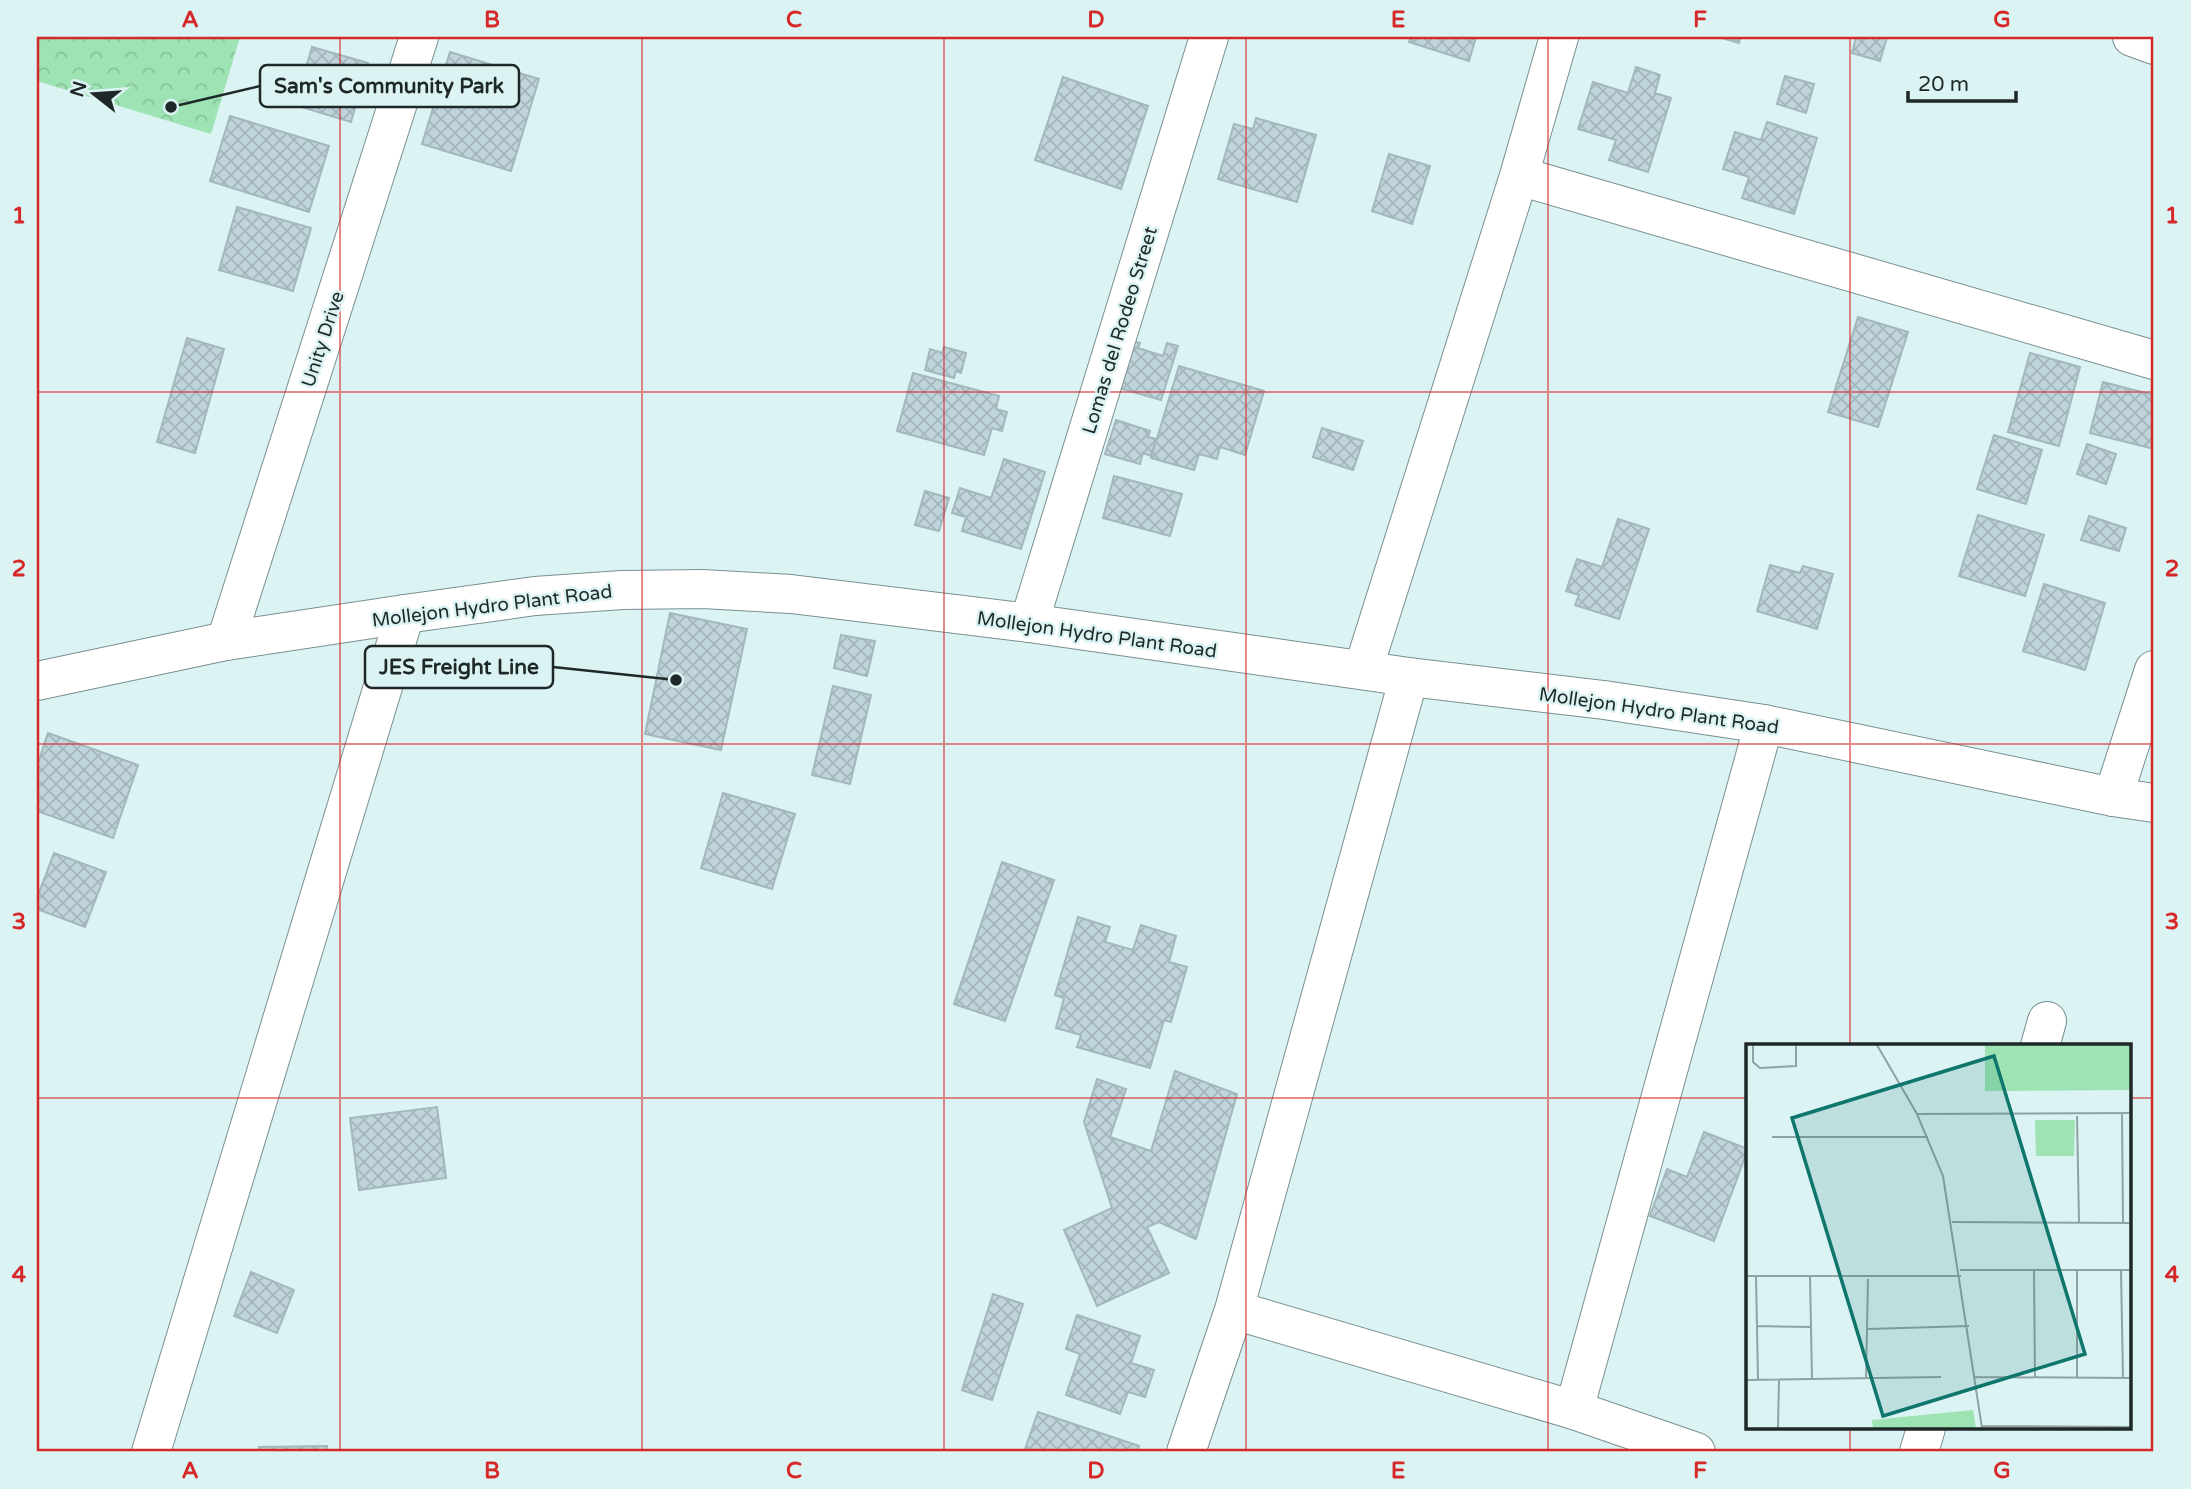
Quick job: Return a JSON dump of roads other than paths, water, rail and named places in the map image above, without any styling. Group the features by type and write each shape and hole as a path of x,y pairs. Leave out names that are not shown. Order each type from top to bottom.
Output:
{"street":[{"name":"Unity Drive","path":"226,641 419,37"},
{"name":"Lomas del Rodeo Street","path":"1029,623 1209,37"},
{"path":"1363,670 1520,176 1559,37"},
{"path":"2132,37 2154,45"},
{"path":"1520,176 2154,360"},
{"name":"Mollejon Hydro Plant Road","path":"37,681 226,641 535,596 622,590 703,589 791,594 1029,623 1764,724 2113,797 2154,803"},
{"path":"151,1452 405,614"},
{"path":"2113,797 2154,670"},
{"path":"1186,1452 1234,1310 1409,677"},
{"path":"1574,1410 1764,724"},
{"path":"1234,1310 1574,1410 1696,1452"},
{"path":"1919,1452 1925,1430"}],"place":[{"name":"Sam's Community Park","path":"171,107"},
{"name":"JES Freight Line","path":"676,680"}]}
